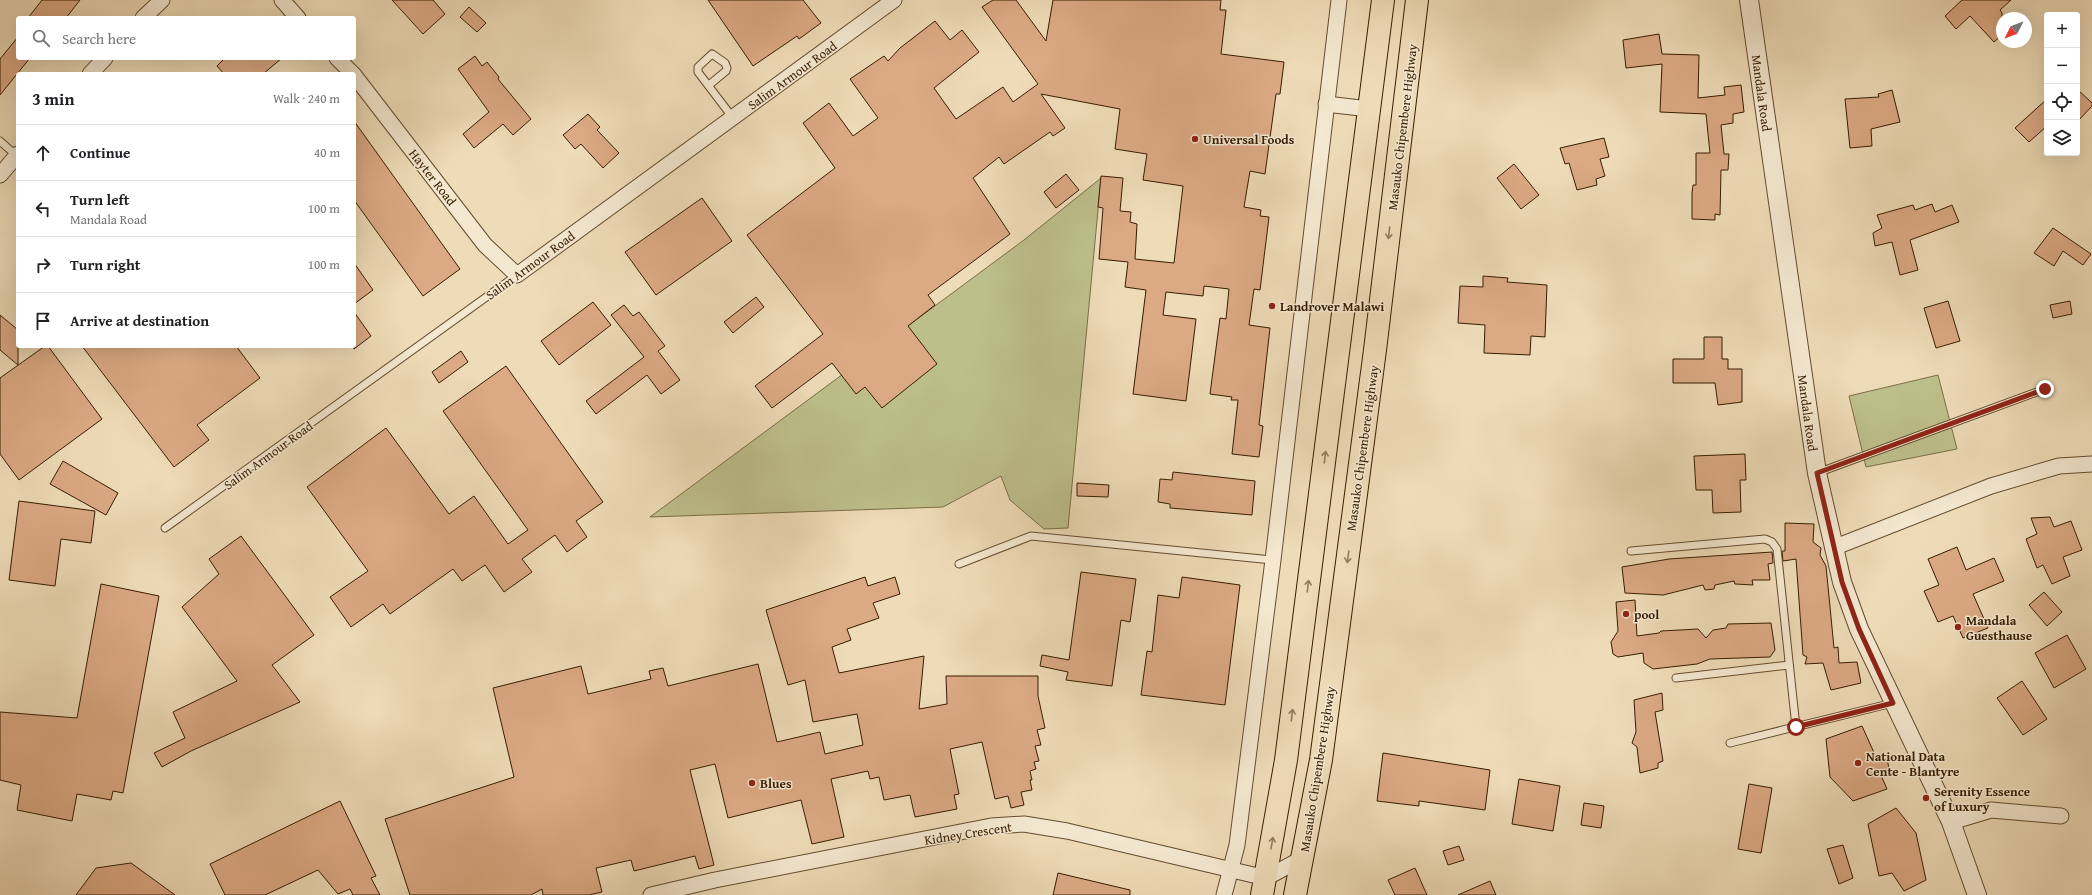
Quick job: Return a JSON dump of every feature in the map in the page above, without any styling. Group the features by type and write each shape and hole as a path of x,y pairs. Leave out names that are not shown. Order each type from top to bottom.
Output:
{"highway":[{"path":"1264,887 1286,760 1383,0"},
{"name":"Masauko Chipembere Highway","path":"1295,895 1322,753 1375,350 1417,0"}],"street":[{"path":"282,0 296,16"},
{"name":"Salim Armour Road","path":"517,276 894,0"},
{"path":"1224,895 1237,845 1273,560 1339,0"},
{"name":"Mandala Road","path":"1749,0 1817,473 1833,548 1842,582 1859,629 1951,822 1977,895"},
{"path":"145,16 157,2"},
{"path":"92,72 103,60"},
{"name":"Hayter Road","path":"339,60 350,72"},
{"name":"Hayter Road","path":"356,79 485,245 517,276"},
{"path":"1326,104 1369,109"},
{"path":"0,175 16,157"},
{"path":"1833,548 1991,486 2059,466 2092,464"},
{"path":"1951,822 1991,810 2061,816"},
{"name":"Kidney Crescent","path":"651,895 715,880 991,826 1024,824 1067,831 1230,869 1264,887"},
{"path":"1264,887 1303,858"}],"lane":[{"path":"709,85 734,118"},
{"path":"0,141 16,153"},
{"name":"Salim Armour Road","path":"165,528 517,276"},
{"path":"1817,473 2045,389"},
{"path":"959,564 1031,536 1273,560"},
{"path":"1631,551 1765,538 1772,542 1778,549 1796,727"},
{"path":"1676,678 1789,665"},
{"path":"1730,744 1893,703"}],"green space":[{"path":"1101,178 1068,528 1044,529 1010,500 1001,476 943,507 650,517 1024,240"},
{"path":"1938,375 1957,449 1866,467 1849,396"}],"building":[{"path":"42,0 80,0 68,16 30,16"},
{"path":"392,0 433,0 445,14 423,34"},
{"path":"708,0 803,0 821,23 799,39 797,36 753,66"},
{"path":"993,0 1016,0 1046,41 1053,0 1221,0 1220,10 1226,10 1221,54 1284,62 1280,94 1276,94 1265,174 1250,171 1244,207 1261,210 1260,216 1269,217 1260,290 1254,289 1249,325 1270,328 1259,425 1263,426 1259,457 1232,454 1238,400 1231,400 1232,397 1210,394 1220,318 1226,319 1229,289 1204,286 1203,296 1166,292 1163,315 1196,319 1186,401 1133,394 1146,290 1125,287 1128,262 1099,259 1103,208 1098,207 1101,176 1123,178 1120,211 1131,212 1130,222 1137,224 1135,259 1174,263 1183,186 1143,180 1147,154 1115,149 1120,109 1041,94 1065,128 1053,136 1050,132 1004,164 999,157 973,178 1010,234 928,295 935,305 908,326 937,364 882,408 865,387 856,394 832,363 772,408 755,386 823,334 747,235 835,168 803,123 829,103 853,136 878,118 850,79 884,56 888,61 900,48 935,21 950,40 962,30 979,52 934,88 956,119 1003,87 1013,102 1038,84 982,7"},
{"path":"1962,0 2011,0 2000,10 2001,12 1996,12 1996,40 1994,42 1970,16 1956,29 1945,16"},
{"path":"469,7 486,23 477,32 460,17"},
{"path":"1659,34 1662,54 1699,55 1698,98 1725,95 1724,87 1741,85 1744,112 1733,114 1733,123 1721,125 1724,154 1729,154 1728,170 1721,170 1720,215 1715,214 1715,220 1692,219 1692,193 1693,185 1696,185 1696,153 1710,153 1706,114 1660,112 1662,64 1626,68 1623,40"},
{"path":"16,39 16,60 28,60 19,72 16,72 16,75 0,95 0,59"},
{"path":"475,56 482,66 487,62 499,77 498,79 531,119 513,135 503,124 474,148 463,134 489,112 458,69"},
{"path":"223,60 280,60 265,72 222,72 217,66"},
{"path":"1892,90 1900,122 1871,129 1872,146 1850,148 1845,99 1879,97 1878,94"},
{"path":"2080,92 2092,103 2092,106 2080,119"},
{"path":"2044,102 2044,129 2029,142 2015,128"},
{"path":"588,114 600,127 597,130 619,153 603,168 581,144 575,149 563,135"},
{"path":"356,124 460,269 423,296 356,203"},
{"path":"1604,138 1609,157 1600,159 1605,176 1596,179 1597,185 1577,190 1569,163 1565,164 1560,148"},
{"path":"1514,164 1539,195 1521,209 1497,178"},
{"path":"1066,174 1079,190 1056,208 1044,192"},
{"path":"702,198 732,241 656,295 625,252"},
{"path":"1932,204 1935,212 1952,205 1959,222 1910,240 1918,270 1900,275 1892,242 1875,246 1873,233 1882,228 1877,215 1913,205 1915,210"},
{"path":"2053,228 2091,254 2083,265 2063,251 2054,266 2034,253"},
{"path":"356,266 373,290 356,303"},
{"path":"1483,276 1508,278 1507,282 1547,285 1545,337 1531,336 1530,355 1484,353 1485,325 1458,323 1460,286 1483,287"},
{"path":"756,297 764,307 733,333 724,322"},
{"path":"1948,301 1960,341 1936,348 1924,308"},
{"path":"2070,301 2072,314 2053,318 2050,305"},
{"path":"593,302 611,325 559,365 541,341"},
{"path":"624,305 633,316 639,312 665,346 658,351 680,380 661,394 647,375 596,414 586,401 644,357 611,315"},
{"path":"0,315 16,328 18,365 0,350"},
{"path":"356,315 371,336 356,347"},
{"path":"1704,337 1722,337 1722,359 1728,359 1728,369 1742,369 1742,402 1718,405 1715,383 1673,383 1673,359 1704,359"},
{"path":"42,348 49,348 102,419 19,480 0,454 0,378"},
{"path":"84,348 238,348 260,378 197,425 209,440 174,467"},
{"path":"461,351 468,362 439,383 432,372"},
{"path":"506,366 603,502 576,521 587,537 567,552 555,535 522,559 532,572 504,592 485,565 462,581 453,569 390,614 383,604 351,627 330,597 368,571 307,487 386,428 449,514 474,496 508,544 528,530 443,411"},
{"path":"1745,454 1746,480 1740,480 1741,512 1713,513 1712,490 1696,490 1694,456"},
{"path":"63,461 118,493 106,515 50,484"},
{"path":"1173,472 1255,481 1252,515 1170,508 1170,504 1158,502 1160,479 1172,480"},
{"path":"1077,483 1109,485 1108,497 1077,496"},
{"path":"19,501 95,511 91,543 61,539 55,586 9,580"},
{"path":"2050,517 2054,527 2071,521 2082,550 2063,557 2070,576 2052,584 2043,565 2037,568 2026,539 2037,534 2031,518"},
{"path":"1785,523 1814,524 1813,542 1821,548 1820,555 1826,566 1834,648 1838,647 1839,663 1857,662 1861,683 1831,690 1823,663 1805,664 1807,657 1803,655 1796,559 1783,561 1782,551 1785,551"},
{"path":"241,536 314,635 272,665 300,702 191,751 162,767 154,753 185,738 173,712 237,681 182,607 219,574 209,559"},
{"path":"1957,547 1966,570 1994,558 2004,581 1973,594 1988,628 1963,638 1953,616 1938,622 1924,591 1939,585 1928,559"},
{"path":"1772,552 1773,563 1768,564 1770,580 1752,580 1753,585 1735,584 1734,581 1715,585 1714,589 1705,590 1703,585 1663,595 1625,593 1622,567 1669,559"},
{"path":"1081,572 1136,579 1130,622 1121,620 1112,686 1066,680 1068,672 1040,666 1042,655 1069,660"},
{"path":"865,577 868,586 895,577 900,594 873,603 879,618 847,629 851,640 832,647 839,673 924,656 919,709 947,704 946,676 1038,676 1038,696 1045,728 1037,730 1041,745 1035,746 1039,761 1034,762 1036,769 1030,771 1032,790 1021,792 1024,805 1011,808 1008,796 995,799 982,742 950,749 959,794 954,795 957,809 915,817 910,795 884,800 879,777 870,779 868,771 831,779 844,837 812,844 801,800 728,818 715,764 690,770 714,865 699,869 695,856 634,871 631,860 596,868 602,892 589,895 543,895 542,889 531,895 410,895 385,819 514,777 493,688 581,666 588,694 651,679 649,671 663,668 668,686 758,664 777,742 820,732 825,754 863,745 857,714 813,722 805,680 788,685 766,610"},
{"path":"1182,577 1240,585 1225,705 1141,695 1147,651 1152,652 1158,595 1179,598"},
{"path":"101,584 159,596 123,793 113,791 111,800 77,794 72,821 17,810 21,785 0,780 0,712 77,718"},
{"path":"2044,592 2062,612 2047,626 2029,605"},
{"path":"1635,600 1637,636 1659,633 1661,631 1698,629 1706,638 1713,630 1726,628 1728,624 1771,623 1775,650 1770,657 1710,659 1697,664 1653,669 1644,663 1643,653 1618,657 1613,654 1611,642 1618,631 1616,602"},
{"path":"2067,635 2086,669 2054,688 2035,653"},
{"path":"2022,681 2047,719 2023,735 1997,698"},
{"path":"1662,693 1663,710 1655,712 1663,761 1658,763 1658,768 1640,773 1637,747 1632,743 1636,732 1634,700"},
{"name":"National Data Cente - Blantyre","path":"1862,726 1876,757 1886,755 1889,768 1880,773 1887,789 1853,801 1830,777 1826,739"},
{"path":"1383,753 1490,770 1485,810 1419,801 1419,806 1377,801"},
{"path":"1519,779 1560,786 1553,831 1512,824"},
{"path":"1749,784 1772,788 1761,853 1738,849"},
{"path":"340,801 376,876 371,878 380,895 353,895 350,889 338,894 318,870 265,895 225,895 210,864"},
{"path":"1584,803 1604,806 1601,828 1581,825"},
{"path":"1896,808 1916,833 1926,880 1904,891 1892,873 1879,876 1868,824"},
{"path":"1843,845 1853,878 1839,884 1827,849"},
{"path":"1459,846 1464,860 1448,865 1443,851"},
{"path":"131,863 175,895 76,895 96,868"},
{"path":"1415,868 1427,895 1395,895 1388,880"},
{"path":"1058,873 1130,890 1130,895 1053,895"},
{"path":"1490,881 1496,895 1458,895"}],"place":[{"name":"Universal Foods","path":"1195,139"},
{"name":"Landrover Malawi","path":"1272,306"},
{"name":"pool","path":"1626,614"},
{"name":"Mandala Guesthause","path":"1958,627"},
{"name":"National Data Cente - Blantyre","path":"1858,763"},
{"name":"Blues","path":"752,783"},
{"name":"Serenity Essence of Luxury","path":"1926,798"}],"route":[{"path":"1796,727 1893,703 1859,629 1842,582 1825,516 1817,473 2045,389"}]}
